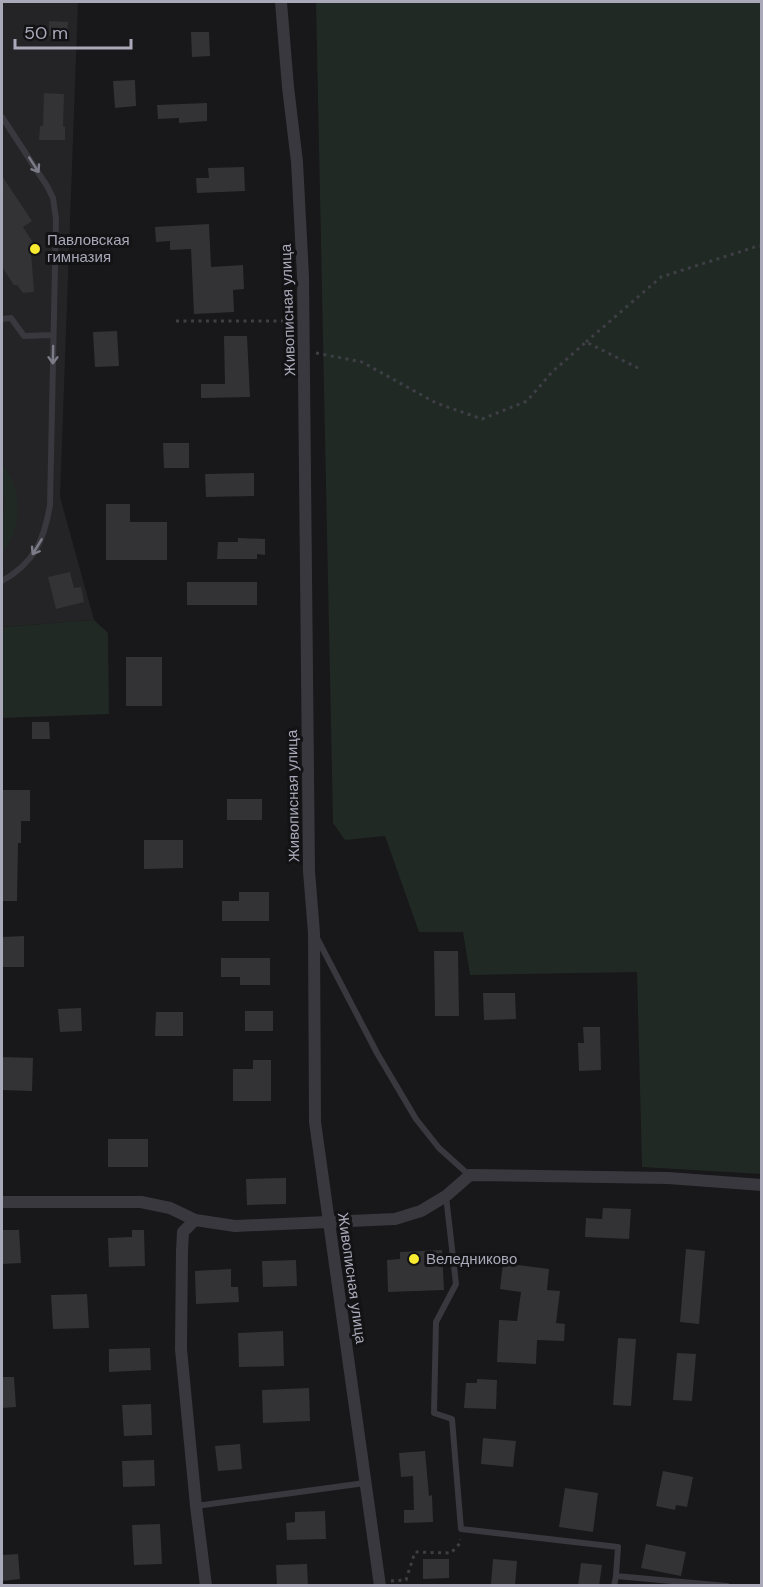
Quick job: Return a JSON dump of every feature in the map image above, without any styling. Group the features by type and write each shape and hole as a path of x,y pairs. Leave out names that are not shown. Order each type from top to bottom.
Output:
{"street":[{"name":"Живописная улица","path":"281,2 297,162 303,276 309,871 314,933 315,1122 380,1584"},
{"path":"2,1202 141,1202 171,1208 195,1220 235,1226 395,1219 421,1211 446,1196 470,1175 668,1178 762,1185"},
{"path":"195,1220 183,1232 182,1241 181,1349 206,1586"}],"lane":[{"path":"2,117 47,186 53,198 56,219 50,505 41,541 31,557 16,573 2,581"},
{"path":"2,319 11,318 24,336 53,334"},
{"path":"314,933 377,1053 416,1119 439,1148 470,1175"},
{"path":"446,1196 456,1284 436,1322 434,1413 452,1419 461,1529 618,1547 614,1586"},
{"path":"196,1506 365,1483"},
{"path":"616,1576 727,1586"}],"path":[{"path":"305,351 362,362 436,403 482,419 527,401 552,372 661,277 762,246"},
{"path":"176,321 304,321"},
{"path":"586,342 640,369"},
{"path":"380,1584 406,1581 415,1552 451,1553 460,1544 461,1529"}],"shaded area":[{"name":"Павловская гимназия","path":"2,2 78,2 60,497 94,620 2,627"},
{"path":"316,2 761,2 761,1174 642,1167 637,972 470,975 463,932 419,932 385,836 345,840 333,823"},
{"path":"2,463 14,485 18,509 14,532 2,554 4,504"},
{"path":"94,620 108,633 109,714 2,718 2,627"}],"building":[{"path":"49,21 68,22 67,36 49,36"},
{"path":"191,32 209,32 210,56 192,57"},
{"path":"135,80 136,106 115,108 113,81"},
{"path":"44,93 64,94 65,140 39,140 40,126 43,126"},
{"path":"207,103 207,121 179,123 179,118 158,119 157,105"},
{"path":"244,167 245,191 197,193 196,178 209,178 208,168"},
{"path":"2,176 32,221 23,227 36,247 31,252 34,292 23,293 17,285 14,285 2,267"},
{"path":"209,224 211,267 243,265 244,289 233,290 234,312 194,314 191,249 170,250 170,241 156,242 155,227"},
{"path":"117,331 119,366 95,367 93,332"},
{"path":"224,336 247,336 250,397 201,398 201,384 225,384"},
{"path":"163,443 189,443 189,468 164,468"},
{"path":"254,473 254,496 206,497 205,474"},
{"path":"106,504 130,504 130,522 167,522 167,560 106,560"},
{"path":"238,538 265,539 265,555 257,554 257,559 217,559 218,542 238,542"},
{"path":"70,572 74,588 81,587 84,602 56,609 48,577"},
{"path":"187,582 257,582 257,605 187,605"},
{"path":"126,657 162,657 162,706 126,706"},
{"path":"32,722 49,722 50,739 32,739"},
{"path":"2,790 30,790 30,821 21,821 21,843 18,843 17,901 2,901"},
{"path":"227,799 262,799 262,820 227,820"},
{"path":"144,840 183,840 183,868 144,869"},
{"path":"239,892 269,892 269,921 222,921 222,901 239,901"},
{"path":"24,936 24,967 2,967 2,937"},
{"path":"434,951 458,951 459,1016 435,1016"},
{"path":"221,958 270,958 270,985 240,985 240,977 221,977"},
{"path":"483,993 515,993 516,1019 484,1020"},
{"path":"81,1008 82,1031 60,1032 58,1009"},
{"path":"245,1011 273,1011 273,1031 245,1031"},
{"path":"156,1012 183,1012 183,1036 155,1036"},
{"path":"583,1027 600,1027 601,1070 579,1071 578,1043 584,1043"},
{"path":"2,1057 33,1058 32,1091 2,1090"},
{"path":"253,1060 271,1060 271,1101 233,1101 233,1069 253,1069"},
{"path":"108,1139 148,1139 148,1167 108,1167"},
{"path":"286,1178 286,1204 247,1205 246,1179"},
{"path":"603,1208 631,1209 629,1239 585,1237 586,1218 602,1219"},
{"path":"2,1230 19,1230 21,1263 2,1264"},
{"path":"132,1230 144,1230 145,1266 109,1267 108,1238 132,1237"},
{"path":"686,1249 705,1251 699,1324 680,1322"},
{"path":"442,1250 444,1290 388,1292 387,1260 400,1259 400,1252"},
{"path":"296,1260 297,1286 263,1287 262,1261"},
{"path":"503,1263 549,1269 547,1290 560,1291 556,1323 565,1324 564,1341 537,1340 536,1364 497,1362 499,1320 517,1321 521,1292 500,1289"},
{"path":"231,1269 231,1287 238,1287 239,1302 196,1304 195,1271"},
{"path":"87,1294 89,1328 53,1329 51,1295"},
{"path":"283,1331 284,1366 239,1367 238,1333"},
{"path":"618,1338 636,1339 631,1406 613,1405"},
{"path":"150,1348 151,1370 109,1372 109,1349"},
{"path":"677,1353 696,1354 692,1401 673,1400"},
{"path":"2,1377 14,1377 16,1407 2,1408"},
{"path":"477,1379 497,1380 496,1409 464,1408 466,1383 477,1383"},
{"path":"309,1388 310,1421 263,1423 262,1390"},
{"path":"151,1404 152,1435 124,1436 122,1405"},
{"path":"483,1438 516,1441 513,1467 481,1464"},
{"path":"240,1444 242,1469 218,1471 215,1446"},
{"path":"425,1451 429,1496 432,1495 433,1522 404,1523 404,1510 414,1510 413,1476 401,1477 399,1453"},
{"path":"154,1460 155,1486 123,1487 122,1461"},
{"path":"663,1471 693,1477 687,1507 676,1505 675,1510 656,1506"},
{"path":"565,1488 598,1493 593,1532 559,1527"},
{"path":"325,1511 326,1539 287,1540 286,1523 295,1522 295,1512"},
{"path":"160,1524 162,1564 134,1565 132,1525"},
{"path":"646,1544 686,1552 681,1576 641,1568"},
{"path":"18,1554 20,1579 2,1581 2,1555"},
{"path":"423,1559 449,1559 449,1578 423,1579"},
{"path":"493,1559 517,1561 515,1586 491,1584"},
{"path":"581,1563 602,1565 599,1586 578,1586"},
{"path":"307,1564 308,1586 277,1586 276,1565"}],"place":[{"name":"Павловская гимназия","path":"35,249"},
{"name":"Веледниково","path":"414,1259"}]}
